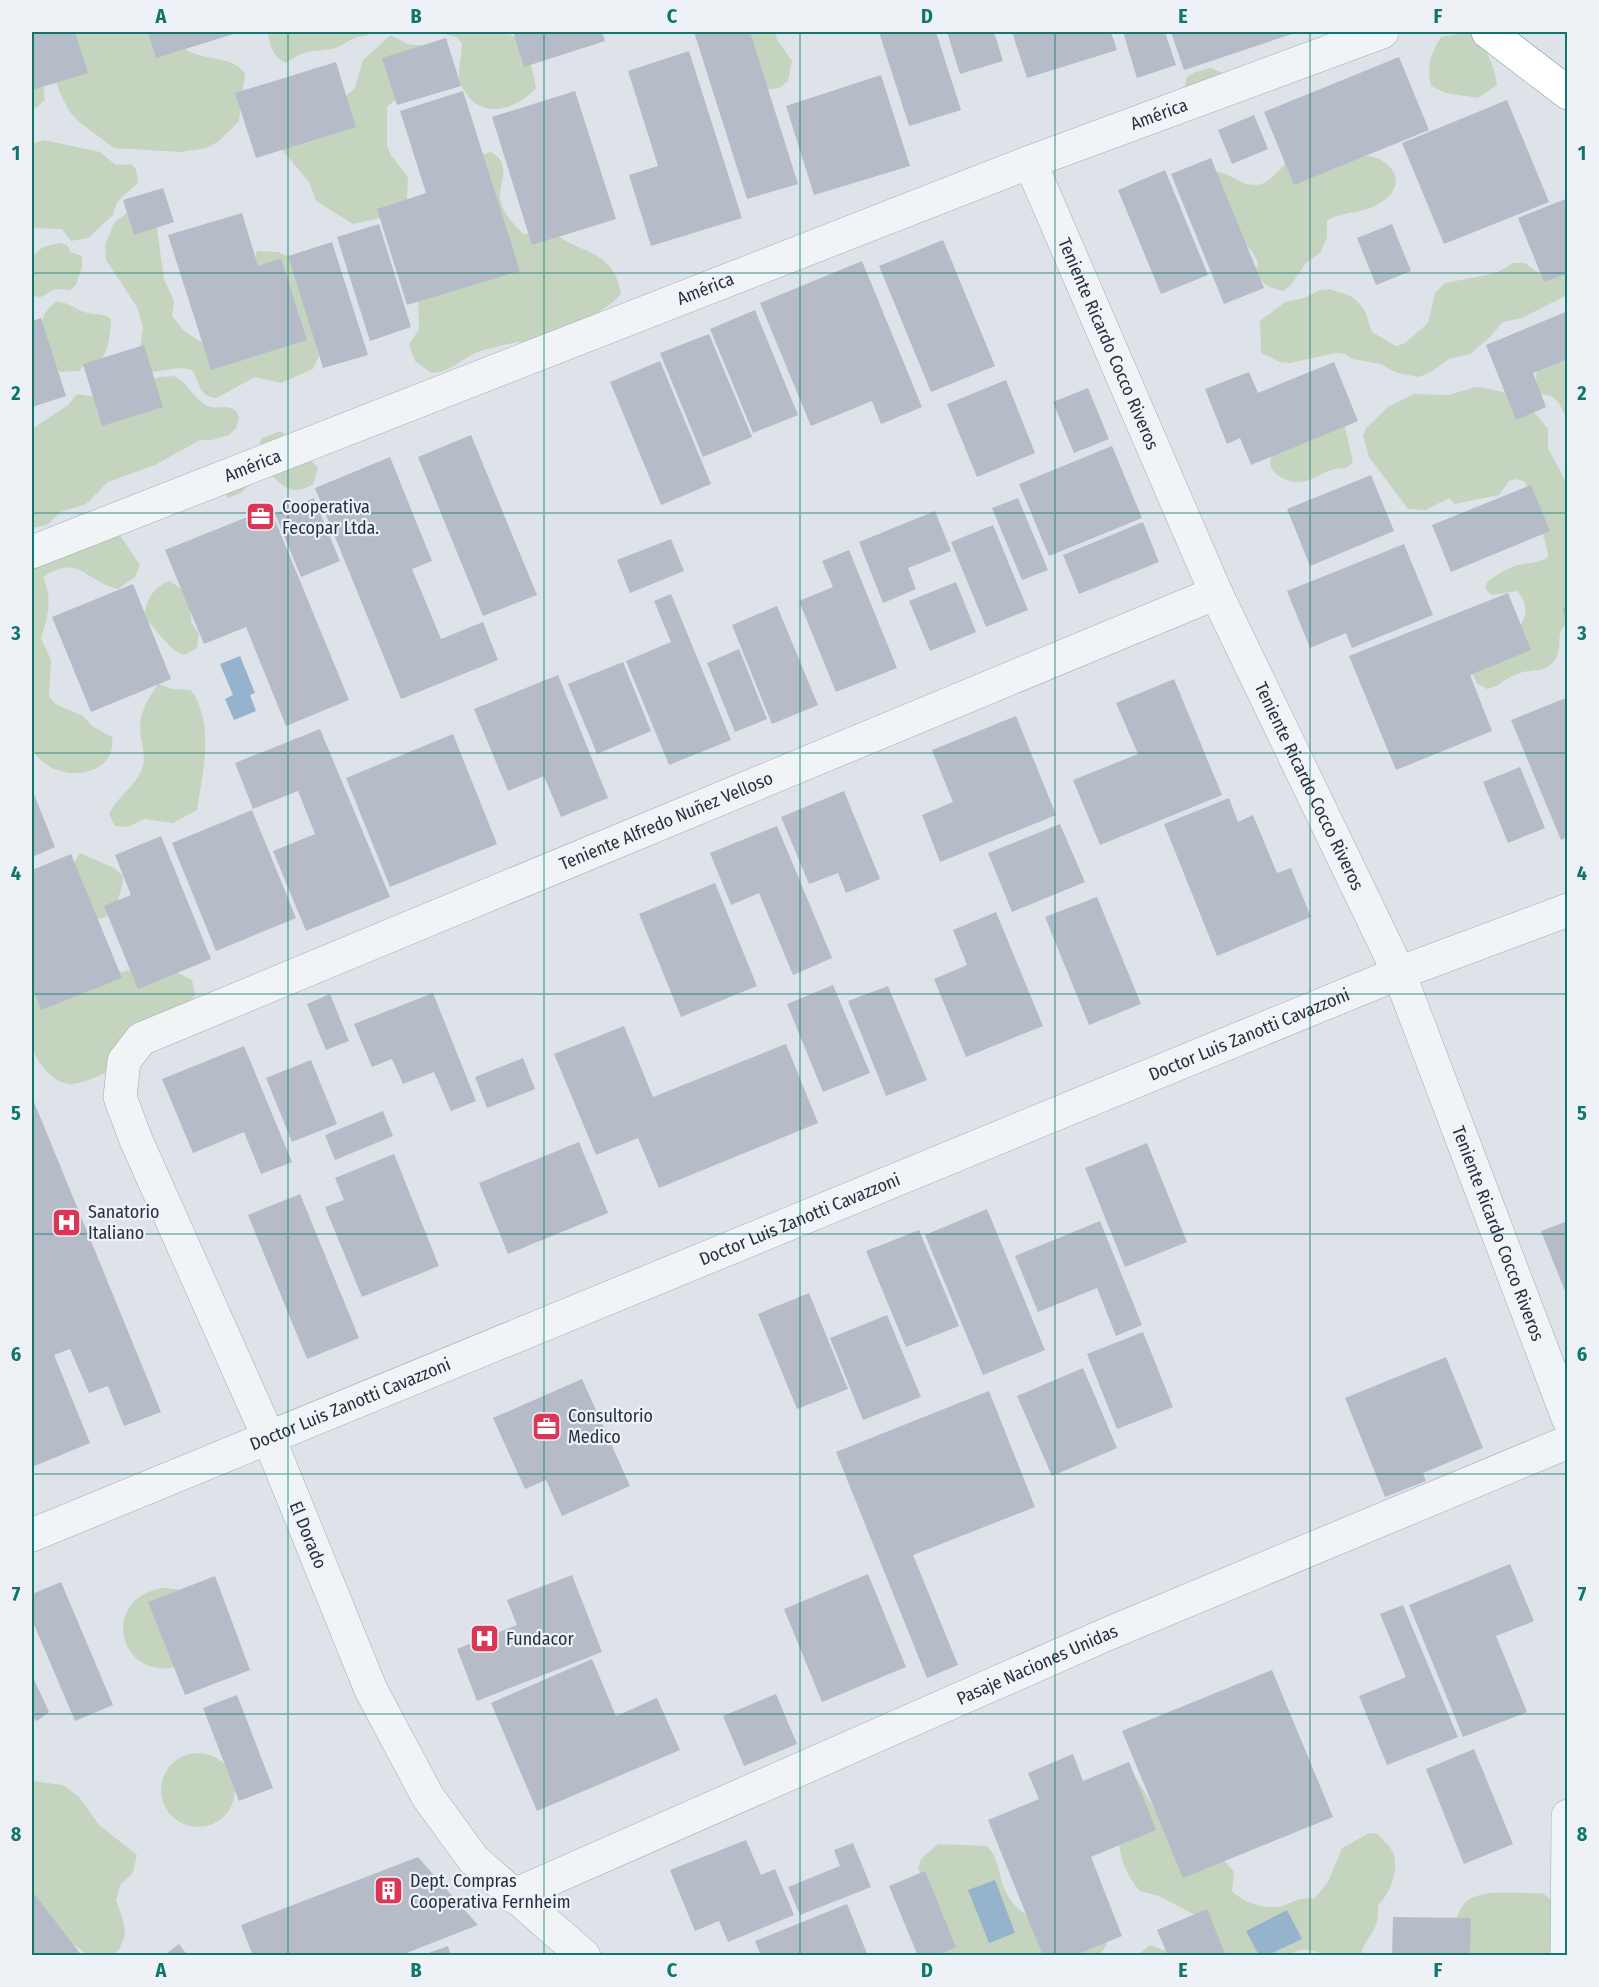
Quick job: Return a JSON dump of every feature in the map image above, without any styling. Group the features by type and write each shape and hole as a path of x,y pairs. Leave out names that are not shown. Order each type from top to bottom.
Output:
{"highway":[{"path":"1488,32 1568,93"}],"street":[{"name":"América","path":"32,552 1030,162 1382,32"},
{"name":"Teniente Ricardo Cocco Riveros","path":"1030,162 1216,592 1399,973 1568,1418"},
{"name":"Teniente Alfredo Nuñez Velloso","path":"124,1061 141,1039 1216,592"},
{"name":"Doctor Luis Zanotti Cavazzoni","path":"32,1535 268,1436 1399,973 1568,910"},
{"name":"El Dorado","path":"124,1061 120,1097 136,1140 268,1436 371,1690 428,1797 474,1860 512,1896 584,1956"},
{"name":"Pasaje Naciones Unidas","path":"512,1896 1105,1635 1568,1442"},
{"path":"1567,1956 1568,1816"}],"green space":[{"path":"493,30 506,32 513,36 519,41 527,56 536,88 527,97 506,107 485,108 475,103 460,82 462,43 456,37 438,32"},
{"path":"68,32 168,32 189,51 234,64 245,73 239,121 219,141 207,148 181,152 114,148 79,122 69,111 59,91 56,81 64,38"},
{"path":"268,32 371,32 336,48 303,54 286,63 272,50"},
{"path":"740,32 775,32 777,40 792,61 788,81 779,88 766,90"},
{"path":"1472,32 1489,56 1497,85 1478,98 1446,93 1431,86 1430,60 1441,37"},
{"path":"391,35 407,44 426,46 401,95 387,107 387,146 408,177 407,198 399,214 353,224 316,201 309,182 283,151 284,140 342,105 347,95 355,88 363,60"},
{"path":"32,66 43,81 45,100 32,111"},
{"path":"1211,68 1225,74 1183,95 1187,77 1195,72"},
{"path":"44,140 100,152 116,165 131,164 136,169 138,183 117,202 113,215 88,238 71,241 62,229 32,228 32,144"},
{"path":"491,152 503,166 500,200 508,217 516,226 524,234 549,229 560,238 602,259 617,279 621,294 594,315 556,334 481,351 445,370 431,373 415,361 409,345 419,329 418,296 480,155"},
{"path":"1370,156 1388,165 1394,172 1396,179 1392,192 1374,206 1327,221 1327,238 1320,253 1306,263 1291,285 1283,291 1263,283 1256,270 1258,263 1253,253 1201,189 1218,172 1246,184 1256,185 1267,181 1293,158"},
{"path":"129,211 156,222 164,279 174,301 172,316 183,330 204,344 295,321 299,313 296,307 260,270 255,257 257,251 278,252 290,257 319,356 313,369 281,383 255,377 217,398 204,393 193,371 188,369 146,372 140,349 143,327 137,307 106,260 105,245 114,223"},
{"path":"59,243 67,245 71,252 82,256 82,267 76,285 70,290 55,289 41,297 32,296 32,256 43,247"},
{"path":"1513,263 1525,263 1542,276 1567,272 1567,295 1522,318 1503,322 1470,354 1449,359 1431,372 1419,377 1397,373 1380,364 1353,359 1345,354 1336,353 1290,363 1280,362 1261,353 1260,321 1285,302 1304,298 1320,290 1330,289 1351,296 1365,311 1372,332 1396,346 1405,343 1428,323 1435,293 1445,283 1496,273"},
{"path":"56,302 111,319 109,341 105,353 99,360 86,365 79,371 61,372 42,362 40,337 42,321 49,307"},
{"path":"1567,337 1567,419 1555,399 1541,394 1536,376 1542,362"},
{"path":"174,376 206,405 233,409 239,418 236,428 229,435 212,440 200,440 155,465 108,482 86,504 60,512 47,525 32,528 32,429 68,405 77,394 97,397 160,377"},
{"path":"1475,387 1509,394 1533,411 1548,429 1548,448 1568,486 1567,624 1561,631 1557,656 1547,667 1515,674 1487,689 1477,683 1468,665 1513,634 1525,614 1524,603 1517,591 1492,595 1485,589 1487,582 1510,568 1548,557 1525,482 1517,479 1509,481 1499,495 1455,504 1449,498 1426,510 1408,509 1369,457 1363,436 1366,428 1389,406 1414,394 1449,395"},
{"path":"1343,419 1353,462 1346,468 1328,471 1306,481 1298,482 1279,476 1272,469 1270,461 1276,443"},
{"path":"280,431 318,468 313,484 292,490 274,477 257,477 241,493 228,498 222,492 219,463 233,455 254,459 262,438"},
{"path":"110,520 140,565 135,577 118,589 73,568 55,570 43,577 49,600 41,638 51,660 49,697 57,705 83,716 92,726 112,737 111,752 104,763 92,770 79,773 64,772 50,767 39,758 32,746 32,552"},
{"path":"170,581 190,595 191,622 199,634 197,648 184,655 168,644 145,619 146,607 151,596 164,583"},
{"path":"158,684 172,689 191,690 203,718 204,764 197,810 173,823 144,819 128,827 115,826 109,814 141,772 144,755 140,721 146,704"},
{"path":"80,853 114,868 123,876 115,907 104,918 78,919 73,864"},
{"path":"32,961 40,966 118,973 159,963 192,980 195,995 157,1036 122,1063 87,1081 65,1083 47,1072 32,1048 30,1020"},
{"path":"162,1588 176,1589 188,1596 184,1665 162,1668 144,1664 132,1653 125,1639 124,1623 129,1608 142,1596"},
{"path":"198,1753 219,1759 229,1769 235,1790 229,1811 219,1821 198,1827 177,1821 167,1811 161,1790 167,1769 177,1759"},
{"path":"1124,1771 1133,1773 1160,1818 1221,1857 1234,1872 1232,1891 1242,1899 1262,1906 1275,1907 1301,1899 1314,1899 1328,1882 1342,1848 1369,1833 1378,1834 1393,1852 1395,1866 1393,1881 1378,1905 1375,1928 1361,1955 1335,1956 1300,1950 1289,1955 1201,1955 1195,1915 1159,1896 1140,1891 1123,1863 1118,1818"},
{"path":"32,1781 63,1785 79,1797 99,1825 137,1855 133,1873 121,1884 116,1900 125,1935 119,1950 111,1955 88,1955 56,1932 32,1902"},
{"path":"938,1844 987,1846 996,1861 1004,1888 1011,1901 1021,1911 1033,1918 1060,1927 1103,1934 1107,1944 1100,1955 938,1955 931,1893 918,1869 921,1859"},
{"path":"1498,1893 1542,1893 1552,1900 1556,1955 1471,1955 1453,1931 1461,1908 1476,1896"},
{"path":"1150,1945 1176,1955 1137,1956"}],"water":[{"path":"240,656 255,693 250,695 256,711 234,720 225,699 233,695 220,664"},
{"path":"995,1880 1015,1933 989,1943 968,1890"},
{"path":"1287,1910 1302,1939 1268,1955 1259,1955 1246,1931"}],"building":[{"path":"32,32 75,32 88,73 32,90"},
{"path":"148,32 240,32 156,58"},
{"path":"513,32 602,32 605,41 524,67"},
{"path":"694,32 750,32 798,184 747,199"},
{"path":"879,32 936,32 961,110 909,126"},
{"path":"947,32 994,32 1003,61 960,74"},
{"path":"1012,32 1111,32 1117,50 1027,78"},
{"path":"1123,32 1165,32 1176,65 1137,78"},
{"path":"1171,32 1298,32 1184,70"},
{"path":"446,38 461,86 397,105 382,58"},
{"path":"689,51 742,218 651,246 629,175 658,166 628,71"},
{"path":"1399,57 1429,130 1294,185 1264,112"},
{"path":"336,62 356,127 256,158 235,93"},
{"path":"881,75 910,166 814,195 786,106"},
{"path":"463,91 520,271 407,305 377,209 426,193 400,111"},
{"path":"575,91 616,219 532,245 492,117"},
{"path":"1507,100 1549,202 1444,244 1402,143"},
{"path":"1254,115 1268,149 1232,164 1218,130"},
{"path":"1211,158 1264,288 1224,304 1171,174"},
{"path":"1165,170 1208,275 1161,294 1118,190"},
{"path":"163,188 174,222 134,235 123,200"},
{"path":"1568,198 1568,273 1544,282 1518,218"},
{"path":"242,213 258,266 281,258 307,340 211,370 168,235"},
{"path":"379,224 411,327 370,341 337,237"},
{"path":"1392,224 1411,271 1376,285 1357,238"},
{"path":"943,240 995,366 931,392 879,266"},
{"path":"332,242 368,355 323,368 288,256"},
{"path":"862,261 922,407 881,424 872,401 811,426 760,303"},
{"path":"755,310 798,415 753,433 710,329"},
{"path":"1568,311 1568,359 1533,373 1546,407 1516,420 1486,345"},
{"path":"41,318 66,396 32,407 32,321"},
{"path":"709,334 752,437 703,457 660,353"},
{"path":"144,345 163,407 102,426 83,364"},
{"path":"660,361 711,484 661,505 610,382"},
{"path":"1334,362 1358,421 1251,465 1240,438 1227,444 1205,389 1249,372 1258,393"},
{"path":"1006,380 1035,453 977,477 947,404"},
{"path":"1088,388 1109,439 1074,453 1053,402"},
{"path":"471,435 537,595 483,616 418,457"},
{"path":"1112,446 1142,518 1049,556 1019,484"},
{"path":"390,457 432,561 412,569 441,639 483,622 498,660 401,699 315,488"},
{"path":"1371,475 1394,531 1310,566 1287,509"},
{"path":"1531,485 1550,531 1451,572 1432,525"},
{"path":"314,498 340,561 301,577 275,514"},
{"path":"1018,498 1048,570 1022,580 992,508"},
{"path":"270,508 349,700 286,726 246,627 204,644 165,550"},
{"path":"935,511 951,551 908,568 916,589 883,603 859,542"},
{"path":"1143,522 1159,562 1079,594 1063,555"},
{"path":"993,525 1028,610 986,627 951,542"},
{"path":"671,539 684,571 630,593 617,560"},
{"path":"1404,544 1433,615 1352,648 1346,633 1310,648 1287,591"},
{"path":"849,550 897,668 836,692 799,601 833,587 822,561"},
{"path":"956,582 976,632 930,651 909,601"},
{"path":"133,584 171,679 91,712 52,617"},
{"path":"1508,593 1531,650 1470,675 1492,731 1396,770 1349,656"},
{"path":"671,594 731,740 669,765 626,661 671,642 654,601"},
{"path":"777,606 818,705 772,724 732,625"},
{"path":"1568,607 1568,622 1567,622 1562,609"},
{"path":"739,649 767,719 735,732 707,663"},
{"path":"623,662 651,731 597,754 568,684"},
{"path":"558,675 608,798 561,817 544,776 508,791 474,709"},
{"path":"1174,679 1222,795 1100,845 1073,780 1138,754 1116,703"},
{"path":"1568,697 1568,837 1561,840 1511,720"},
{"path":"1016,716 1056,815 940,862 922,815 953,802 932,750"},
{"path":"320,729 390,897 306,931 273,851 315,834 298,791 253,809 235,763"},
{"path":"453,734 497,844 390,887 346,778"},
{"path":"1520,767 1545,828 1508,843 1483,782"},
{"path":"32,789 55,847 32,857"},
{"path":"844,791 880,879 846,893 838,873 809,884 781,817"},
{"path":"1229,798 1238,822 1253,815 1277,873 1291,868 1311,917 1217,956 1164,824"},
{"path":"252,810 296,918 216,951 172,843"},
{"path":"1060,824 1085,882 1012,912 988,853"},
{"path":"777,826 832,958 793,975 759,893 731,905 710,853"},
{"path":"161,836 211,959 138,989 104,906 131,895 115,855"},
{"path":"71,854 122,978 41,1010 32,986 32,870"},
{"path":"715,883 757,986 681,1017 639,914"},
{"path":"1097,897 1141,1004 1089,1025 1045,917"},
{"path":"996,912 1043,1026 966,1057 934,979 967,965 953,930"},
{"path":"833,985 870,1073 823,1092 787,1004"},
{"path":"888,986 927,1080 886,1096 848,1001"},
{"path":"433,993 476,1101 451,1111 434,1072 403,1084 392,1059 372,1067 354,1024"},
{"path":"330,994 349,1041 326,1050 307,1004"},
{"path":"624,1026 653,1097 786,1044 818,1123 659,1188 638,1138 596,1155 554,1054"},
{"path":"244,1046 292,1162 261,1174 244,1132 193,1153 162,1079"},
{"path":"523,1058 535,1089 487,1108 475,1077"},
{"path":"311,1060 337,1124 292,1142 266,1078"},
{"name":"Sanatorio Italiano","path":"32,1097 161,1412 124,1426 108,1386 89,1393 70,1349 54,1355 90,1443 32,1467"},
{"path":"383,1111 393,1136 335,1160 325,1135"},
{"path":"579,1142 608,1213 508,1254 479,1183"},
{"path":"1147,1143 1187,1242 1125,1267 1085,1168"},
{"path":"394,1154 439,1266 362,1297 325,1207 344,1200 335,1178"},
{"path":"300,1194 359,1338 307,1359 248,1215"},
{"path":"987,1209 1045,1350 983,1375 925,1235"},
{"path":"1100,1221 1142,1325 1116,1336 1097,1288 1038,1312 1015,1256"},
{"path":"1568,1221 1568,1296 1567,1296 1541,1231"},
{"path":"919,1230 959,1326 906,1347 866,1251"},
{"path":"809,1293 848,1389 797,1409 758,1314"},
{"path":"887,1315 921,1397 863,1420 830,1338"},
{"path":"1143,1332 1173,1407 1117,1429 1087,1354"},
{"path":"1446,1357 1483,1448 1423,1473 1426,1481 1385,1497 1345,1398"},
{"path":"1083,1368 1117,1448 1052,1476 1017,1396"},
{"path":"582,1379 630,1486 562,1516 546,1480 525,1489 493,1418"},
{"path":"989,1391 1035,1507 913,1555 958,1665 927,1678 836,1452"},
{"path":"1510,1564 1534,1621 1496,1636 1527,1712 1463,1737 1409,1605"},
{"path":"868,1574 906,1667 822,1702 784,1609"},
{"path":"572,1575 602,1652 477,1701 457,1649 517,1625 507,1600"},
{"path":"215,1576 250,1670 185,1695 148,1602"},
{"path":"61,1582 113,1705 75,1721 32,1620 32,1594"},
{"path":"1403,1605 1458,1737 1387,1765 1359,1696 1406,1677 1380,1614"},
{"path":"592,1659 616,1716 657,1698 680,1750 537,1811 491,1703"},
{"path":"1272,1670 1333,1817 1183,1878 1122,1731"},
{"path":"32,1675 49,1712 37,1721 32,1717"},
{"path":"776,1694 797,1744 744,1766 723,1716"},
{"path":"237,1695 273,1788 239,1801 203,1708"},
{"path":"1474,1749 1513,1844 1464,1864 1426,1769"},
{"path":"1073,1754 1083,1781 1129,1762 1156,1830 1091,1857 1122,1936 1073,1956 1043,1956 988,1820 1039,1799 1028,1773"},
{"path":"746,1840 761,1875 775,1869 794,1915 728,1942 719,1921 695,1931 670,1870"},
{"path":"853,1843 871,1887 800,1915 788,1887 840,1866 834,1850"},
{"name":"Dept. Compras Cooperativa Fernheim","path":"418,1857 478,1925 399,1956 253,1956 241,1925"},
{"path":"925,1871 956,1947 936,1956 918,1956 889,1886"},
{"path":"32,1891 82,1956 32,1956"},
{"path":"847,1904 868,1956 761,1956 755,1941"},
{"path":"1207,1909 1226,1956 1168,1956 1157,1930"},
{"path":"1393,1917 1471,1918 1470,1956 1392,1956"},
{"path":"179,1944 188,1956 163,1956"},
{"path":"448,1946 451,1956 423,1956 423,1955"}],"place":[{"name":"Cooperativa Fecopar Ltda.","path":"261,517"},
{"name":"Sanatorio Italiano","path":"67,1222"},
{"name":"Consultorio Medico","path":"547,1426"},
{"name":"Fundacor","path":"485,1639"},
{"name":"Dept. Compras Cooperativa Fernheim","path":"389,1891"}]}
